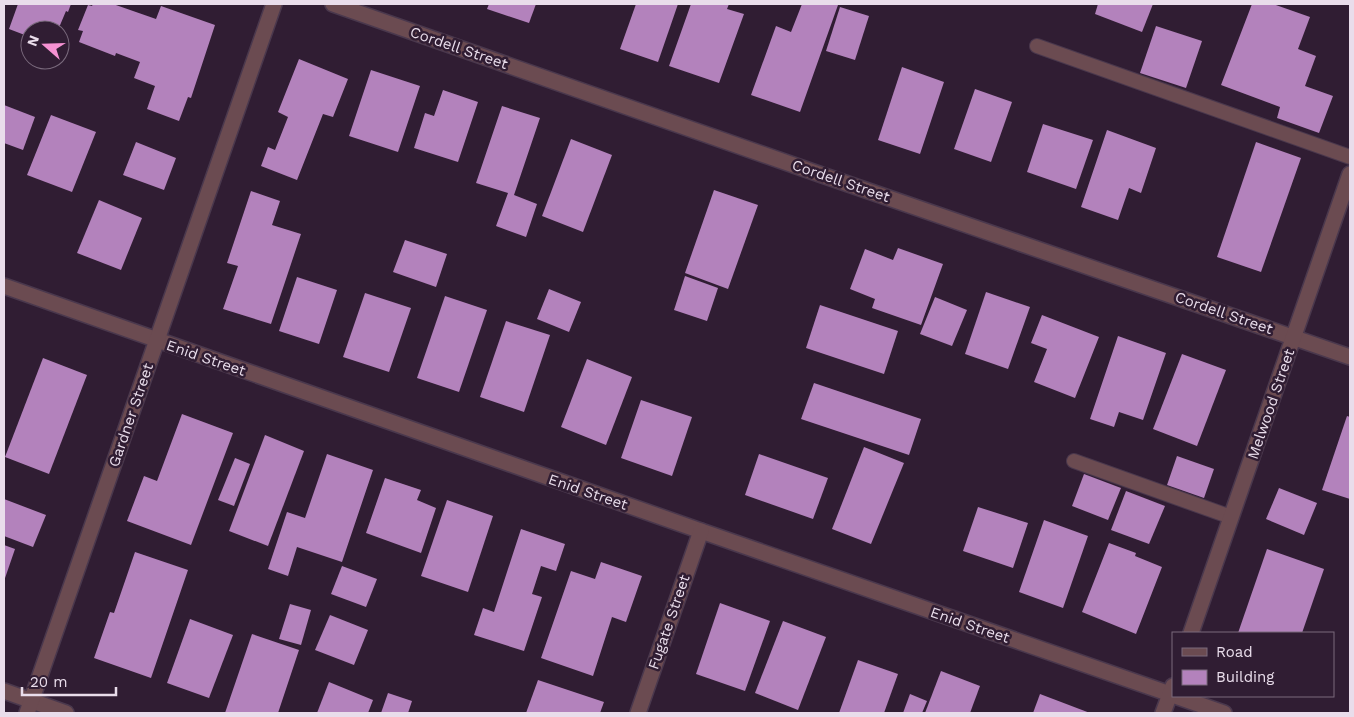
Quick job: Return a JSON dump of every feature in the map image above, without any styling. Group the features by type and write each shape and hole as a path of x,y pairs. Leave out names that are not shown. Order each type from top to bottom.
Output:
{"street":[{"name":"Gardner Street","path":"29,707 274,4"},
{"name":"Cordell Street","path":"333,4 1350,357"},
{"name":"Melwood Street","path":"1191,632 1350,174"},
{"name":"Enid Street","path":"4,286 701,531 1172,693"},
{"name":"Fugate Street","path":"638,713 701,531"},
{"path":"4,691 29,707 66,713"},
{"path":"1163,713 1172,695"},
{"name":"Enid Street","path":"1183,697 1224,713"}],"lane":[{"path":"1037,46 1350,158"},
{"path":"1074,461 1231,517"}],"building":[{"path":"18,4 71,4 62,20 20,20 20,33 9,29"},
{"path":"93,4 113,4 156,19 161,6 215,25 191,98 188,97 179,121 147,109 155,86 134,78 140,62 116,53 115,56 79,42 83,31 78,30 88,5 92,6"},
{"path":"489,4 536,4 529,23 487,9"},
{"path":"636,4 678,4 658,62 620,49"},
{"path":"691,4 729,4 727,9 744,14 719,83 669,66"},
{"path":"802,4 838,5 800,112 751,95 776,26 791,32"},
{"path":"1098,4 1153,4 1142,32 1095,14"},
{"path":"1252,4 1273,4 1310,17 1298,49 1316,56 1305,86 1333,96 1319,133 1277,118 1280,107 1221,85"},
{"path":"840,7 869,16 855,60 826,51"},
{"path":"1156,26 1202,41 1186,88 1140,73"},
{"path":"299,59 348,79 333,117 323,114 297,180 261,166 268,147 275,150 288,117 278,112"},
{"path":"902,67 944,82 920,154 878,140"},
{"path":"371,70 420,86 398,152 349,136"},
{"path":"975,89 1012,102 991,162 954,149"},
{"path":"443,90 478,102 458,162 414,148 425,113 434,116"},
{"path":"4,105 35,117 23,150 4,143"},
{"path":"502,106 540,118 514,195 537,204 526,237 496,226 508,193 476,183"},
{"path":"51,115 96,132 72,192 27,175"},
{"path":"1043,124 1093,140 1076,189 1027,172"},
{"path":"1107,130 1156,148 1141,193 1129,188 1118,220 1081,207"},
{"path":"571,139 612,155 583,232 542,216"},
{"path":"136,142 176,158 164,190 123,175"},
{"path":"1256,142 1301,158 1261,272 1217,257"},
{"path":"714,190 758,205 728,289 685,273"},
{"path":"251,191 280,201 272,225 301,234 271,324 223,309 238,266 227,263"},
{"path":"99,200 142,218 121,270 77,253"},
{"path":"405,240 447,254 436,287 393,272"},
{"path":"898,248 943,264 921,325 872,308 875,299 850,289 865,249 893,260"},
{"path":"685,276 718,288 707,321 674,310"},
{"path":"297,277 337,290 319,344 279,331"},
{"path":"549,289 581,302 569,332 537,319"},
{"path":"986,292 1030,307 1008,369 965,354"},
{"path":"365,293 411,308 389,372 343,357"},
{"path":"445,296 487,310 459,392 417,378"},
{"path":"935,297 967,310 952,346 920,334"},
{"path":"820,305 898,331 884,374 806,348"},
{"path":"1042,315 1099,337 1075,398 1034,382 1047,349 1031,343"},
{"path":"506,321 550,335 524,412 480,397"},
{"path":"1118,336 1166,353 1143,420 1119,412 1114,427 1090,419"},
{"path":"1182,354 1226,370 1197,446 1153,429"},
{"path":"43,358 87,375 49,474 5,457"},
{"path":"587,359 632,377 606,445 561,427"},
{"path":"814,383 921,419 909,455 801,419"},
{"path":"641,400 692,417 672,476 621,458"},
{"path":"182,414 233,433 191,545 127,521 144,476 157,481"},
{"path":"1347,416 1350,417 1350,499 1322,490"},
{"path":"265,435 304,451 268,546 229,531"},
{"path":"864,447 904,463 871,544 832,529"},
{"path":"327,454 373,470 342,562 297,547 288,576 268,569 287,512 305,518"},
{"path":"759,454 828,478 813,519 745,495"},
{"path":"1177,456 1214,469 1204,498 1167,485"},
{"path":"235,458 250,464 234,506 218,500"},
{"path":"1084,474 1121,488 1108,520 1072,506"},
{"path":"385,478 421,490 417,500 436,508 421,553 366,533"},
{"path":"1279,488 1317,503 1304,535 1266,519"},
{"path":"1126,491 1165,506 1149,544 1111,530"},
{"path":"4,499 46,515 33,547 4,536"},
{"path":"447,500 493,516 468,592 421,576"},
{"path":"978,507 1028,523 1013,568 963,551"},
{"path":"1044,520 1088,536 1063,608 1019,592"},
{"path":"521,529 565,544 556,571 541,566 532,594 542,597 524,651 474,635 483,608 494,612"},
{"path":"1109,543 1136,553 1135,556 1162,567 1136,634 1082,612"},
{"path":"4,545 15,549 4,581"},
{"path":"1267,549 1324,569 1302,632 1238,632"},
{"path":"135,552 188,570 151,678 94,658 110,612 114,613"},
{"path":"601,562 642,576 626,622 612,617 593,676 541,658 571,571 595,579"},
{"path":"342,566 377,579 366,607 331,594"},
{"path":"720,603 770,621 745,691 696,674"},
{"path":"290,604 311,610 301,645 279,639"},
{"path":"330,615 368,630 354,665 315,650"},
{"path":"190,619 233,635 209,698 167,683"},
{"path":"783,621 826,637 798,710 755,693"},
{"path":"252,634 299,650 278,713 225,713"},
{"path":"858,660 898,674 884,713 839,713"},
{"path":"941,671 980,686 970,713 925,713"},
{"path":"538,680 604,702 600,713 526,713"},
{"path":"329,682 373,700 368,713 317,713"},
{"path":"388,693 412,701 408,713 381,713"},
{"path":"910,694 927,701 922,713 903,713"},
{"path":"1040,694 1090,713 1033,713"}]}
